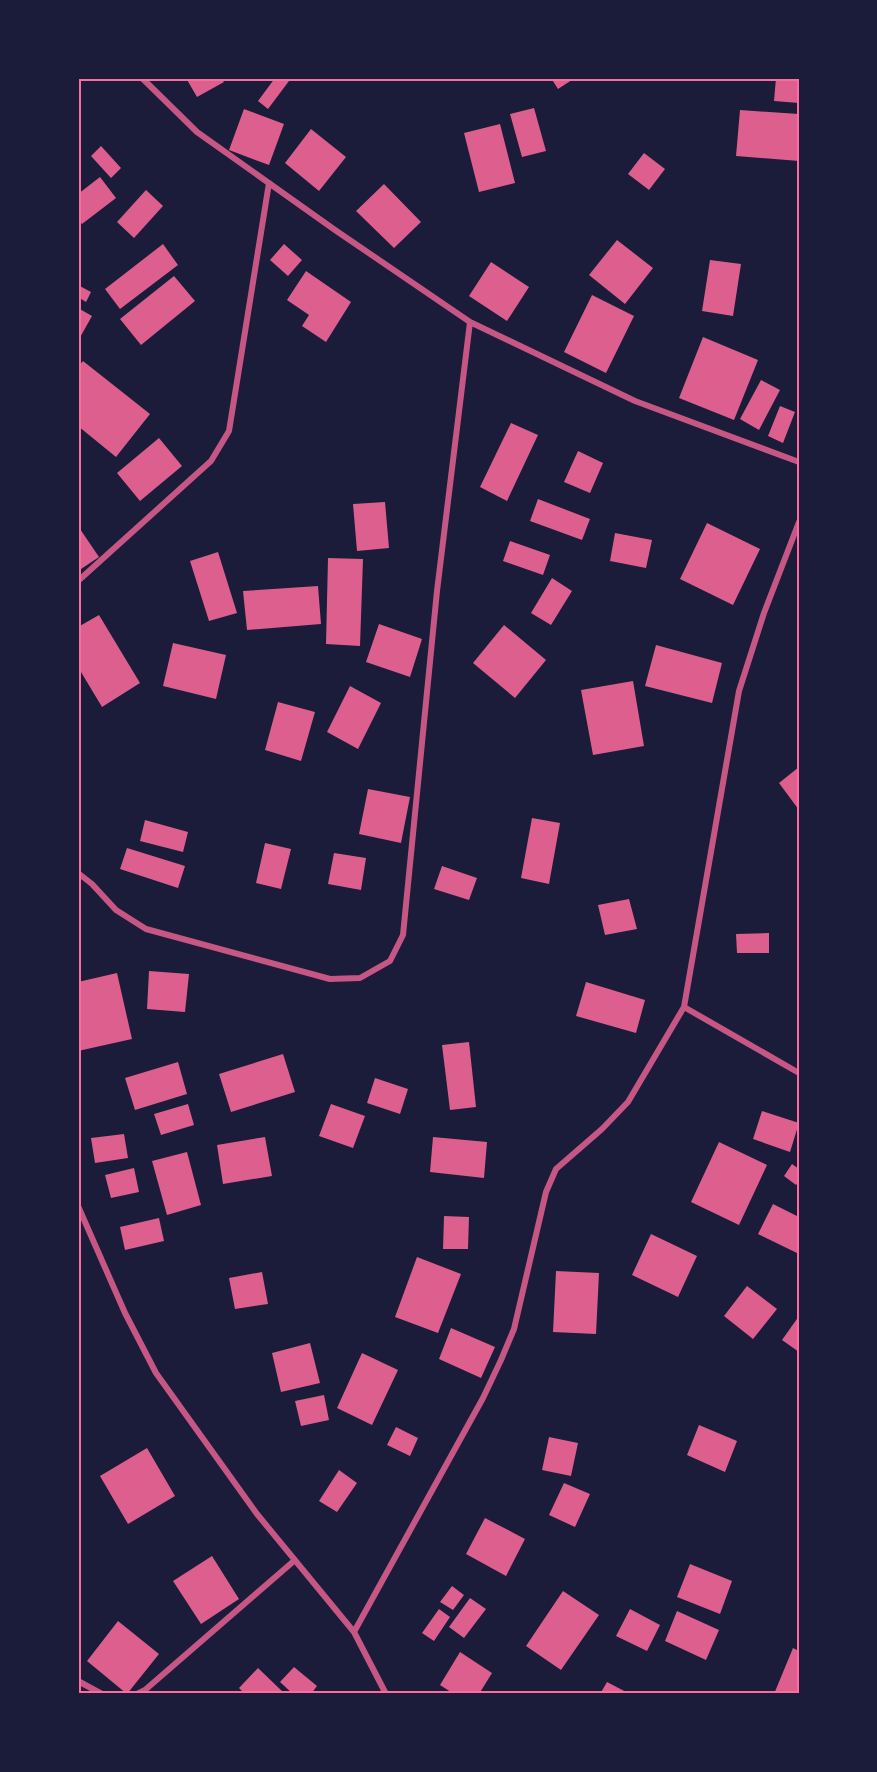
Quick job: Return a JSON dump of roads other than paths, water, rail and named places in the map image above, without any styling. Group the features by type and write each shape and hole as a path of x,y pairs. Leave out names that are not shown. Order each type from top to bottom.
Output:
{"street":[{"path":"142,78 197,132 470,322 635,401 799,462"},
{"path":"78,581 211,461 228,431 269,183"},
{"path":"78,873 92,884 116,910 146,929 330,979 360,978 390,961 403,935 438,591 470,322"},
{"path":"354,1632 483,1398 501,1360 514,1329 546,1192 556,1169 603,1129 628,1102 684,1007 739,691 764,613 799,522"},
{"path":"684,1007 799,1074"},
{"path":"78,1206 125,1313 156,1373 257,1514 354,1632 386,1694"},
{"path":"137,1694 145,1690 295,1560"},
{"path":"78,1681 102,1694"}]}
